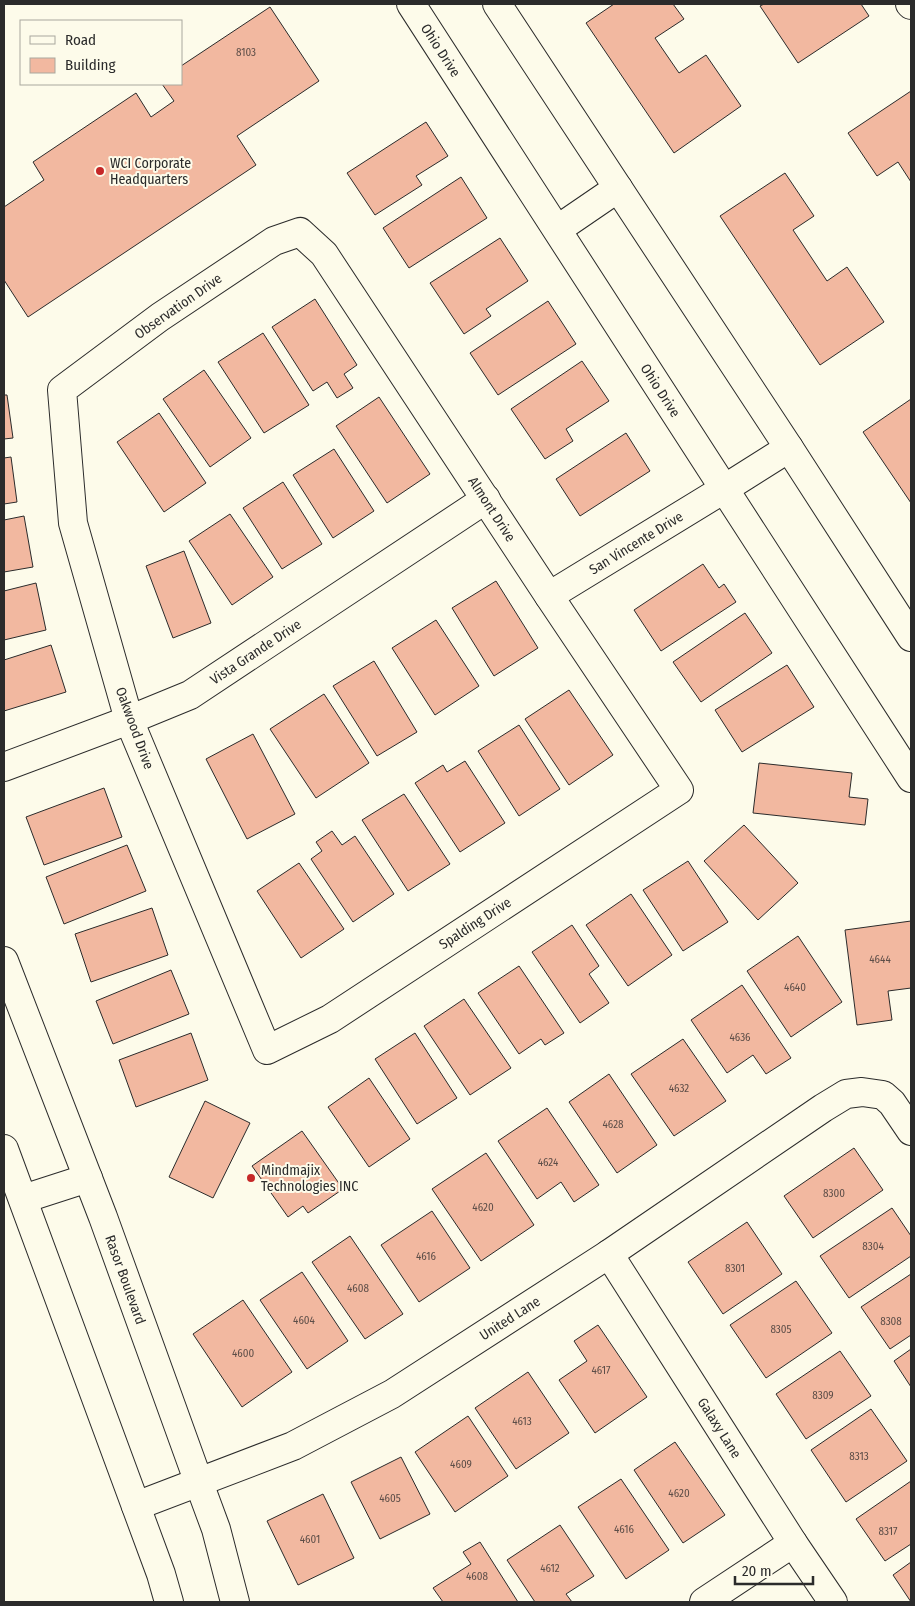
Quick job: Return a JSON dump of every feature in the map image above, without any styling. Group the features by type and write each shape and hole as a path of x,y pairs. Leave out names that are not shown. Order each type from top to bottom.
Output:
{"street":[{"name":"Ohio Drive","path":"411,4 911,778"},
{"path":"498,4 911,638"},
{"path":"558,229 618,188"},
{"name":"Observation Drive","path":"62,390 160,317 274,240 300,232"},
{"name":"Almont Drive","path":"300,232 324,254 679,790"},
{"name":"Oakwood Drive","path":"62,390 73,523 129,720 267,1050"},
{"name":"San Vincente Drive","path":"549,596 789,448"},
{"name":"Vista Grande Drive","path":"4,768 129,720 190,694 486,499"},
{"name":"Spalding Drive","path":"267,1050 330,1019 679,790"},
{"name":"Rasor Boulevard","path":"4,961 88,1178 216,1528 235,1602"},
{"name":"United Lane","path":"136,1506 293,1446 392,1394 609,1254 846,1094 862,1092 883,1095 892,1103 911,1131"},
{"path":"4,1149 161,1574 169,1602"},
{"path":"23,1199 88,1178"},
{"name":"Galaxy Lane","path":"609,1254 793,1543 833,1602"},
{"path":"704,1602 793,1543"}],"building":[{"path":"614,4 673,4 684,19 655,38 679,73 706,55 741,106 674,153 586,23"},
{"path":"764,4 861,4 869,16 798,63 760,6"},
{"path":"270,7 319,81 237,136 256,165 28,317 4,280 4,207 44,180 33,162 136,93 151,117 174,101 163,85 182,85 182,65"},
{"path":"911,91 911,182 898,162 877,176 848,133"},
{"path":"426,122 448,156 416,176 422,185 375,215 347,173"},
{"path":"785,173 814,216 793,230 827,281 847,267 884,322 820,365 720,216"},
{"path":"461,177 487,218 409,268 383,228"},
{"path":"500,238 528,281 486,309 491,316 464,334 430,283"},
{"path":"315,299 357,365 344,374 353,388 337,398 327,382 313,391 272,327"},
{"path":"548,301 576,344 498,395 470,353"},
{"path":"263,333 309,405 264,433 218,362"},
{"path":"582,361 609,401 566,429 573,441 545,459 511,409"},
{"path":"204,370 251,438 210,467 163,399"},
{"path":"4,395 7,395 13,438 4,439"},
{"path":"379,397 430,474 387,503 336,426"},
{"path":"911,399 911,503 863,432"},
{"path":"159,413 206,483 164,512 117,442"},
{"path":"626,433 650,471 580,516 556,479"},
{"path":"334,449 374,511 333,538 293,475"},
{"path":"11,457 17,502 4,504 4,458"},
{"path":"283,482 322,544 282,569 243,508"},
{"path":"230,514 273,577 232,605 189,541"},
{"path":"24,516 33,567 4,572 4,520"},
{"path":"184,551 211,623 173,638 146,566"},
{"path":"703,564 719,588 724,584 736,602 661,651 634,610"},
{"path":"496,581 538,648 494,676 452,608"},
{"path":"36,583 46,630 4,640 4,591"},
{"path":"745,613 772,653 701,702 673,662"},
{"path":"436,620 479,686 435,715 392,648"},
{"path":"51,645 66,692 4,711 4,660"},
{"path":"374,661 417,732 377,756 333,686"},
{"path":"787,665 814,707 742,752 715,710"},
{"path":"569,690 613,755 569,785 525,719"},
{"path":"324,694 369,763 316,798 270,729"},
{"path":"519,725 560,789 519,816 478,751"},
{"path":"253,734 295,814 247,839 206,759"},
{"path":"465,761 505,823 460,852 415,783 443,765 447,772"},
{"path":"759,763 852,773 849,797 868,799 865,825 753,813"},
{"path":"104,788 122,837 44,865 26,817"},
{"path":"404,794 450,864 408,891 362,820"},
{"path":"744,825 798,883 758,920 704,861"},
{"path":"332,831 342,845 355,836 394,894 353,922 311,859 322,851 316,842"},
{"path":"127,845 146,891 64,924 46,877"},
{"path":"688,861 728,922 683,951 643,890"},
{"path":"299,863 344,929 301,958 257,891"},
{"path":"631,894 672,955 628,986 586,925"},
{"path":"152,908 168,955 91,982 75,934"},
{"path":"911,921 911,988 888,991 892,1020 857,1025 845,930"},
{"path":"572,925 599,966 589,974 609,1003 580,1023 532,952"},
{"path":"798,936 842,1002 791,1037 747,971"},
{"path":"519,966 564,1033 545,1045 541,1039 519,1054 478,993"},
{"path":"171,970 189,1014 113,1044 96,1001"},
{"path":"742,985 791,1058 766,1074 753,1055 727,1073 691,1020"},
{"path":"464,999 511,1068 470,1095 424,1026"},
{"path":"191,1033 208,1080 136,1107 119,1060"},
{"path":"415,1033 457,1098 417,1124 375,1059"},
{"path":"683,1039 726,1101 674,1136 631,1074"},
{"path":"609,1074 657,1145 617,1173 569,1102"},
{"path":"369,1078 410,1139 369,1167 328,1107"},
{"path":"205,1101 250,1123 213,1198 169,1177"},
{"path":"547,1108 599,1185 574,1202 561,1182 537,1199 498,1141"},
{"path":"302,1131 343,1189 308,1213 303,1206 288,1217 252,1166"},
{"path":"854,1148 883,1190 813,1238 784,1196"},
{"path":"486,1153 534,1225 481,1261 432,1189"},
{"path":"892,1208 911,1236 911,1256 849,1298 820,1256"},
{"path":"432,1211 470,1268 419,1302 381,1245"},
{"path":"747,1222 782,1274 723,1314 688,1262"},
{"path":"350,1236 403,1314 365,1339 312,1262"},
{"path":"302,1272 348,1341 307,1369 260,1300"},
{"path":"911,1274 911,1335 890,1349 861,1307"},
{"path":"796,1281 832,1333 766,1378 730,1325"},
{"path":"243,1300 292,1372 242,1407 193,1334"},
{"path":"598,1325 647,1397 595,1433 559,1380 587,1361 574,1341"},
{"path":"911,1349 911,1387 894,1361"},
{"path":"840,1351 871,1396 806,1439 776,1394"},
{"path":"528,1372 569,1433 516,1469 475,1408"},
{"path":"871,1409 907,1461 846,1502 811,1450"},
{"path":"468,1416 508,1476 455,1512 415,1452"},
{"path":"675,1442 725,1515 683,1543 634,1470"},
{"path":"401,1457 430,1514 380,1539 351,1482"},
{"path":"621,1479 669,1550 626,1579 578,1507"},
{"path":"911,1481 911,1544 885,1561 856,1519"},
{"path":"323,1494 354,1558 298,1585 267,1521"},
{"path":"560,1525 594,1576 566,1594 572,1602 535,1602 507,1560"},
{"path":"480,1542 518,1602 443,1602 433,1588 471,1564 463,1552"},
{"path":"911,1562 911,1602 893,1575"}],"place":[{"name":"WCI Corporate Headquarters","path":"100,171"},
{"name":"Mindmajix Technologies INC","path":"251,1178"}]}
